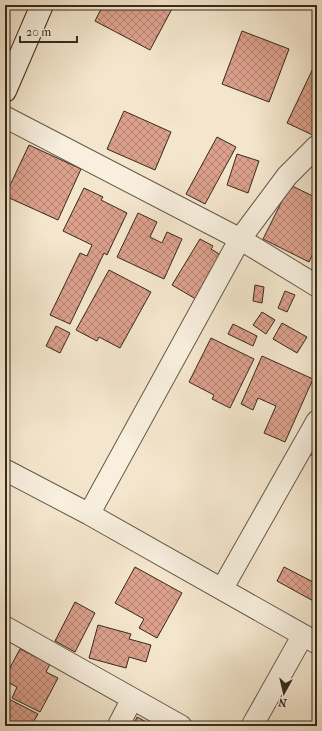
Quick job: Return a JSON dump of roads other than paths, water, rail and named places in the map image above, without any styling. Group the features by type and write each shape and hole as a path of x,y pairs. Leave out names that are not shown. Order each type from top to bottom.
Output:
{"main road":[{"path":"5,91 42,5"}],"street":[{"path":"5,117 240,239 317,286"},
{"path":"89,514 240,239 287,176 317,146"},
{"path":"222,589 317,421"},
{"path":"5,470 89,514 310,639 252,726"},
{"path":"5,627 181,726"},
{"path":"118,726 132,699"}]}
